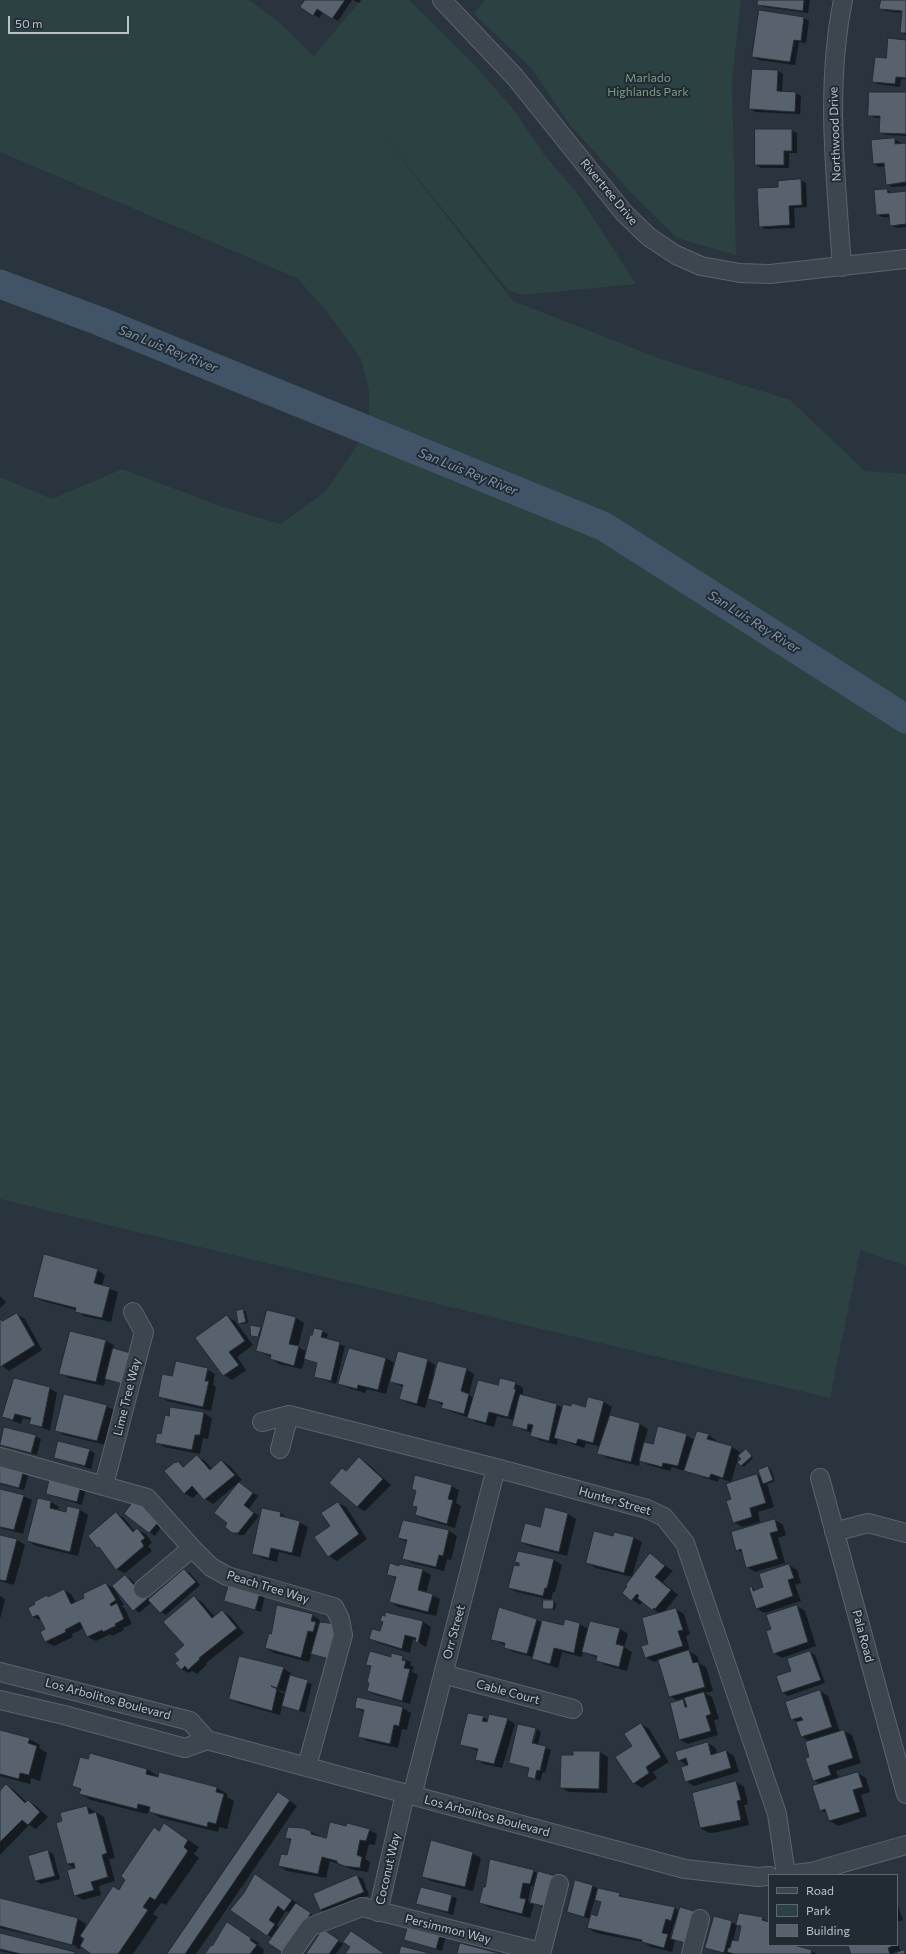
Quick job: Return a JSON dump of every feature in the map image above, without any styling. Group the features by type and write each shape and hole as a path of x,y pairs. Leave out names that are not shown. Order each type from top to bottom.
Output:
{"street":[{"name":"Northwood Drive","path":"842,267 834,151 833,88 843,0"},
{"name":"Rivertree Drive","path":"450,3 515,77 624,213 654,241 676,255 701,266 740,273 770,274 906,259"},
{"name":"Lime Tree Way","path":"104,1485 144,1332 133,1312"},
{"name":"Hunter Street","path":"262,1422 289,1415 496,1468 647,1509 664,1517 685,1543 777,1814 786,1874"},
{"path":"280,1449 289,1415"},
{"name":"Peach Tree Way","path":"0,1457 147,1498 211,1567 227,1576 334,1607 340,1619 343,1635 307,1766"},
{"name":"Orr Street","path":"409,1795 443,1674 496,1468"},
{"name":"Pala Road","path":"820,1478 906,1794"},
{"path":"834,1532 868,1523 906,1533"},
{"path":"144,1589 192,1548"},
{"name":"Los Arbolitos Boulevard","path":"0,1672 190,1721 207,1740 685,1869 758,1877 768,1876"},
{"name":"Cable Court","path":"443,1674 573,1709"},
{"path":"0,1700 64,1715 185,1748 207,1740"},
{"name":"Coconut Way","path":"291,1954 310,1927 362,1908 378,1912 409,1795"},
{"path":"794,1874 811,1872 906,1845"},
{"path":"537,1953 559,1884"},
{"name":"Persimmon Way","path":"378,1912 537,1953"},
{"path":"691,1954 700,1919"}],"green space":[{"path":"0,0 249,0 281,24 314,56 361,0 409,0 473,63 514,110 545,156 577,193 636,284 522,295 508,290 381,133 513,301 664,360 790,400 865,471 906,474 906,1266 860,1250 830,1398 0,1199 0,477 52,499 122,469 223,507 281,524 325,492 357,446 369,414 369,389 361,359 328,313 297,278 0,152"},
{"name":"Marlado Highlands Park","path":"485,0 741,0 732,81 736,255 677,238 637,199 570,125 531,68 474,14"}],"building":[{"path":"305,0 345,0 332,19 317,9 313,16 300,7"},
{"path":"758,0 804,0 803,11 757,5"},
{"path":"881,0 906,0 906,33 900,33 902,11 879,9"},
{"path":"759,10 804,17 801,41 794,40 790,62 752,57"},
{"path":"888,38 906,40 906,78 896,77 895,84 872,82 875,57 886,58"},
{"path":"752,69 778,70 777,91 796,92 795,112 749,109"},
{"path":"869,92 906,92 906,134 879,133 880,116 868,116"},
{"path":"755,129 792,129 792,151 784,151 784,165 755,165"},
{"path":"895,138 895,144 906,143 906,182 886,185 884,163 873,164 871,140"},
{"path":"801,179 802,205 789,206 790,225 759,227 757,188 778,187 778,181"},
{"path":"887,189 888,193 906,191 906,224 890,226 889,214 876,215 874,190"},
{"path":"44,1254 98,1269 94,1283 110,1287 102,1318 75,1312 76,1308 33,1297"},
{"path":"243,1309 246,1322 238,1324 236,1311"},
{"path":"267,1310 296,1317 289,1344 299,1346 294,1366 270,1359 271,1355 256,1351"},
{"path":"17,1313 35,1345 0,1367 0,1319 2,1321"},
{"path":"227,1315 245,1341 229,1352 239,1365 223,1376 195,1338"},
{"path":"250,1325 261,1327 258,1337 251,1336"},
{"path":"314,1328 323,1330 321,1337 340,1342 331,1381 314,1377 317,1363 304,1359 310,1335 312,1335"},
{"path":"70,1331 106,1340 96,1382 59,1374"},
{"path":"113,1348 131,1353 123,1384 105,1379"},
{"path":"349,1348 386,1358 378,1390 358,1385 357,1389 338,1384"},
{"path":"398,1351 428,1359 417,1404 399,1399 403,1385 390,1382"},
{"path":"176,1361 208,1368 205,1381 209,1381 203,1407 158,1397 162,1374 172,1376"},
{"path":"438,1361 467,1368 461,1391 469,1394 464,1414 441,1408 443,1403 428,1399"},
{"path":"14,1378 50,1387 42,1427 29,1424 31,1418 15,1414 13,1420 2,1417"},
{"path":"500,1378 516,1382 514,1389 516,1389 508,1417 489,1412 486,1423 467,1418 478,1380 498,1385"},
{"path":"64,1394 107,1405 97,1441 55,1431"},
{"path":"520,1394 557,1404 549,1441 530,1436 533,1425 528,1424 527,1430 512,1426"},
{"path":"588,1397 604,1401 593,1443 578,1439 576,1444 554,1438 563,1404 571,1406 572,1403 585,1407"},
{"path":"170,1407 204,1412 200,1435 195,1435 192,1450 155,1443 157,1433 161,1434 165,1415 169,1416"},
{"path":"610,1415 640,1423 631,1462 597,1454"},
{"path":"658,1426 687,1434 678,1466 663,1463 662,1467 639,1461 644,1442 653,1444"},
{"path":"4,1427 36,1435 31,1453 0,1445"},
{"path":"697,1431 709,1434 707,1439 732,1446 723,1478 711,1474 709,1478 684,1471"},
{"path":"58,1441 90,1449 85,1466 54,1458"},
{"path":"746,1449 752,1456 741,1466 737,1462 741,1459 738,1456"},
{"path":"197,1455 210,1470 221,1460 235,1475 204,1500 192,1486 184,1494 164,1471 178,1461 183,1467"},
{"path":"359,1457 383,1479 357,1507 329,1483 342,1468 346,1471"},
{"path":"0,1463 24,1469 19,1488 0,1483"},
{"path":"768,1466 773,1480 763,1484 758,1470"},
{"path":"757,1474 766,1503 750,1508 752,1517 733,1523 726,1501 731,1499 726,1484"},
{"path":"415,1475 452,1485 448,1499 453,1500 447,1524 415,1515 417,1507 412,1506 416,1491 412,1489"},
{"path":"50,1477 81,1485 77,1502 46,1494"},
{"path":"239,1482 253,1493 244,1505 254,1513 238,1533 232,1533 225,1527 227,1523 214,1513"},
{"path":"0,1489 24,1495 14,1530 0,1527"},
{"path":"38,1498 51,1501 50,1508 66,1512 67,1506 80,1509 70,1552 27,1541"},
{"path":"135,1499 161,1519 149,1533 124,1514"},
{"path":"338,1502 359,1534 328,1557 314,1537 330,1526 321,1513"},
{"path":"545,1507 568,1513 559,1552 520,1542 525,1523 540,1527"},
{"path":"262,1508 281,1512 280,1516 300,1521 292,1553 271,1548 269,1558 252,1554"},
{"path":"116,1512 133,1532 137,1528 145,1538 141,1541 144,1546 116,1570 99,1547 97,1548 88,1536"},
{"path":"775,1519 778,1531 770,1533 778,1559 746,1568 741,1549 736,1551 731,1532"},
{"path":"403,1520 449,1530 443,1556 439,1555 436,1567 402,1559 407,1540 398,1538"},
{"path":"594,1531 613,1536 614,1532 634,1537 624,1573 586,1563"},
{"path":"0,1535 17,1539 6,1581 0,1580"},
{"path":"518,1551 554,1559 547,1588 545,1588 543,1596 508,1588 514,1565 519,1566 519,1563 515,1562"},
{"path":"650,1553 665,1566 655,1577 671,1590 655,1609 654,1608 652,1610 637,1598 639,1596 637,1594 631,1601 622,1593 627,1586 626,1585"},
{"path":"390,1563 399,1566 399,1564 423,1569 418,1590 433,1594 428,1612 389,1602 396,1577 387,1575"},
{"path":"789,1564 794,1578 788,1580 793,1596 756,1609 749,1588 752,1586 753,1591 763,1587 759,1574"},
{"path":"184,1569 196,1582 160,1613 148,1600"},
{"path":"125,1575 147,1599 133,1611 112,1586"},
{"path":"106,1583 116,1600 110,1604 111,1606 117,1603 124,1619 115,1624 116,1626 103,1632 102,1630 87,1637 80,1622 65,1630 66,1632 45,1642 40,1632 45,1629 38,1615 32,1617 28,1608 35,1604 34,1602 47,1595 48,1597 64,1589 71,1604 84,1598 83,1594"},
{"path":"229,1584 260,1593 255,1610 224,1601"},
{"path":"194,1596 212,1618 222,1610 237,1628 199,1658 200,1659 188,1670 185,1666 181,1670 175,1663 179,1660 174,1654 184,1645 163,1622"},
{"path":"543,1600 554,1600 553,1609 543,1609"},
{"path":"277,1605 313,1614 311,1621 316,1622 313,1632 308,1631 301,1658 265,1648 269,1633 271,1634"},
{"path":"797,1605 808,1642 773,1654 766,1631 771,1629 766,1615"},
{"path":"499,1607 537,1619 527,1654 504,1648 505,1643 491,1640"},
{"path":"676,1608 683,1630 678,1631 683,1646 645,1658 641,1646 648,1644 642,1618"},
{"path":"385,1612 423,1621 418,1643 415,1642 416,1638 405,1635 402,1649 369,1639 372,1629 380,1631 383,1622 380,1621 382,1615 385,1616"},
{"path":"565,1619 580,1623 574,1653 554,1648 550,1664 532,1659 542,1620 563,1625"},
{"path":"590,1621 620,1628 616,1644 624,1646 619,1667 596,1661 597,1656 582,1652"},
{"path":"320,1622 337,1624 329,1659 311,1654"},
{"path":"689,1650 693,1663 698,1662 705,1687 669,1697 658,1660"},
{"path":"370,1651 391,1657 391,1653 403,1656 402,1660 406,1661 404,1668 410,1669 402,1701 367,1691 369,1683 367,1682 371,1666 366,1665"},
{"path":"810,1651 821,1680 782,1693 776,1676 791,1671 787,1659"},
{"path":"239,1656 284,1667 277,1688 271,1686 277,1689 272,1711 229,1699"},
{"path":"290,1675 308,1680 299,1711 282,1706"},
{"path":"820,1690 832,1727 801,1737 796,1722 803,1720 801,1717 791,1720 785,1702"},
{"path":"704,1692 711,1714 706,1716 711,1731 679,1740 670,1703 683,1699 685,1707 687,1707 684,1698"},
{"path":"357,1697 403,1707 399,1726 394,1725 390,1744 358,1737 364,1710 355,1708"},
{"path":"468,1713 484,1716 482,1721 487,1722 489,1714 508,1718 494,1764 475,1760 478,1749 460,1745"},
{"path":"641,1723 661,1757 646,1767 649,1773 633,1784 615,1757 632,1746 624,1734"},
{"path":"518,1724 536,1728 532,1743 546,1746 540,1771 537,1770 535,1779 527,1777 529,1768 509,1763"},
{"path":"0,1730 30,1738 28,1743 37,1746 29,1775 20,1773 19,1779 0,1774"},
{"path":"844,1730 853,1758 828,1766 831,1775 813,1781 805,1758 809,1757 805,1742"},
{"path":"708,1742 711,1755 726,1750 731,1768 685,1782 681,1767 688,1765 686,1758 678,1761 675,1752"},
{"path":"573,1751 600,1751 599,1789 560,1788 561,1755 573,1755"},
{"path":"90,1753 147,1769 146,1774 158,1777 159,1772 217,1787 216,1792 224,1794 216,1824 208,1822 207,1827 149,1812 150,1807 138,1804 137,1809 79,1794 81,1789 72,1786 80,1757 88,1759"},
{"path":"858,1772 863,1787 853,1790 860,1812 829,1821 825,1809 820,1811 812,1786"},
{"path":"736,1781 741,1800 737,1801 741,1820 700,1828 692,1793"},
{"path":"6,1784 25,1803 28,1800 40,1812 28,1825 22,1820 0,1842 0,1791"},
{"path":"278,1792 290,1800 185,1954 167,1954"},
{"path":"87,1806 89,1814 96,1812 107,1853 102,1855 108,1877 91,1882 94,1890 74,1896 67,1870 75,1868 74,1863 67,1864 56,1823 62,1821 60,1813"},
{"path":"330,1822 346,1826 347,1823 370,1829 366,1841 360,1840 357,1855 362,1857 360,1868 344,1866 337,1863 337,1861 322,1857 318,1874 278,1866 281,1854 287,1855 291,1839 285,1838 288,1827 303,1828 311,1831 311,1834 326,1838"},
{"path":"164,1823 188,1840 184,1847 188,1851 155,1900 150,1897 143,1907 148,1910 118,1954 91,1954 80,1946 84,1939 80,1936 113,1886 119,1890 125,1880 121,1876 154,1827 159,1831"},
{"path":"431,1840 473,1852 465,1887 422,1877"},
{"path":"48,1850 55,1876 35,1881 28,1856"},
{"path":"490,1859 534,1870 530,1884 523,1883 520,1898 526,1899 522,1914 479,1903 483,1887 485,1887"},
{"path":"538,1871 556,1876 548,1907 530,1903"},
{"path":"255,1874 292,1900 284,1911 278,1906 269,1920 275,1924 267,1936 230,1910 244,1893"},
{"path":"357,1875 364,1892 320,1910 313,1894"},
{"path":"575,1880 593,1885 584,1917 567,1912"},
{"path":"421,1887 452,1895 448,1912 416,1904"},
{"path":"598,1888 620,1893 619,1896 675,1907 671,1921 666,1919 662,1933 668,1934 664,1948 642,1942 642,1940 587,1928 591,1914 597,1916 601,1902 595,1900"},
{"path":"0,1898 78,1918 72,1945 0,1926"},
{"path":"296,1903 311,1913 283,1953 268,1943"},
{"path":"680,1907 697,1912 689,1944 671,1939"},
{"path":"739,1913 763,1917 762,1920 768,1922 768,1946 798,1946 812,1950 811,1954 734,1954 727,1952 728,1948 730,1948 732,1940 738,1941 741,1926 736,1925"},
{"path":"714,1916 732,1921 724,1953 705,1948"},
{"path":"227,1922 251,1938 250,1940 257,1945 250,1954 205,1954 211,1945 212,1946"},
{"path":"409,1922 441,1931 436,1949 404,1940"},
{"path":"323,1929 339,1940 329,1954 306,1954"},
{"path":"351,1931 385,1954 345,1954 350,1947 343,1942"},
{"path":"0,1933 75,1952 75,1954 21,1954 0,1949"},
{"path":"460,1943 502,1954 457,1954"},
{"path":"401,1946 433,1954 399,1954"},
{"path":"848,1946 891,1947 888,1948 890,1954 851,1954"},
{"path":"904,1950 905,1954 892,1954"}],"waterway":[{"name":"San Luis Rey River","path":"0,284 99,321 603,526 906,719"}]}
